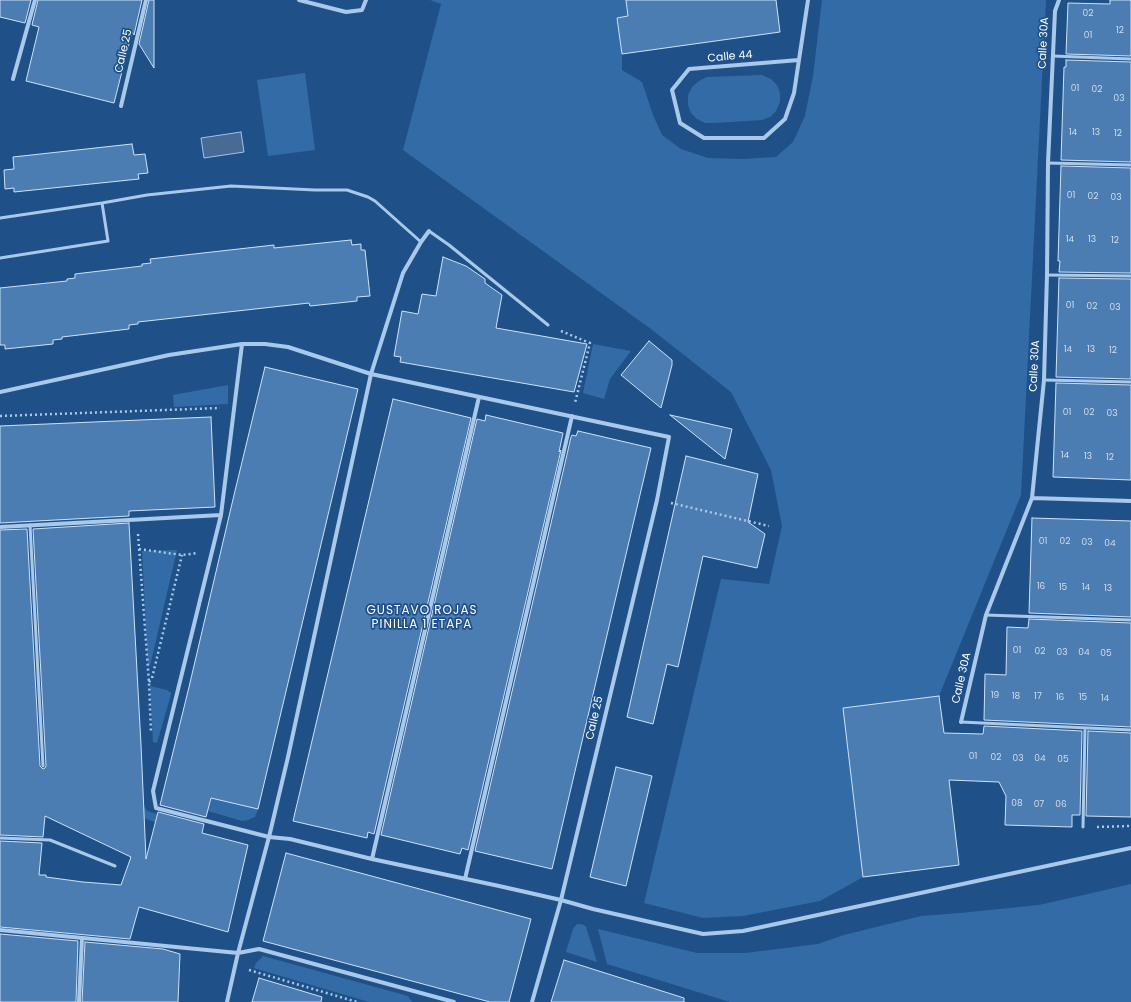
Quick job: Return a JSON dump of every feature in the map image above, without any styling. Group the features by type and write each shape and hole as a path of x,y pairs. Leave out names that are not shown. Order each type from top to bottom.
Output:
{"street":[{"path":"13,79 35,0"},
{"name":"Calle 25","path":"121,106 146,0"},
{"path":"299,0 346,12 362,10 366,0"},
{"path":"799,60 808,0"},
{"name":"Calle 30A","path":"961,722 986,615 1032,498 1044,380 1048,163 1052,56 1055,11 1059,0"},
{"name":"Calle 44","path":"799,60 794,93 786,119 764,138 704,138 680,123 672,90 689,69 799,60"},
{"path":"227,1002 288,757 371,374 403,273 429,231"},
{"path":"242,344 221,515 153,792 156,808 269,837 290,839 372,859 561,900 593,909 703,934 743,931 1131,848"},
{"path":"0,392 169,355 242,344 265,344 288,347 371,374 572,416 465,879"},
{"path":"372,859 479,397"},
{"name":"Calle 25","path":"532,1002 561,900 656,500 669,437 572,416"},
{"path":"1032,498 1131,501"},
{"path":"0,527 221,515"},
{"path":"0,930 238,953 259,949 454,1002"},
{"path":"79,1002 82,938"}],"lane":[{"path":"1052,56 1131,58"},
{"path":"1048,163 1131,165"},
{"path":"0,218 147,195 231,186 347,190 368,197 374,201 421,242"},
{"path":"0,258 108,241 102,203"},
{"path":"429,231 449,245 548,325"},
{"path":"1047,275 1131,276"},
{"path":"1044,380 1131,382"},
{"path":"30,525 43,766"},
{"path":"986,615 1131,620"},
{"path":"961,722 1131,730"},
{"path":"1083,827 1085,728"},
{"path":"0,838 50,840 115,866"}],"path":[{"path":"548,325 590,343 572,416"},
{"path":"0,416 235,407"},
{"path":"656,500 769,526"},
{"path":"137,520 149,683 151,737"},
{"path":"139,549 182,555 152,678 149,683"},
{"path":"1083,827 1131,826"},
{"path":"235,966 357,1002"}],"shaded area":[{"path":"430,0 626,0 628,16 617,18 622,54 622,70 642,82 653,115 662,135 681,149 708,158 743,159 776,157 793,142 805,116 813,76 822,0 1046,0 1021,495 939,696 843,708 863,877 820,901 743,916 703,918 644,903 721,579 769,584 782,526 771,470 731,392 651,329 403,150 441,4"},
{"path":"305,73 315,150 268,156 257,80"},
{"path":"762,75 771,79 777,85 780,93 780,102 776,111 770,117 762,120 705,123 697,119 691,113 688,105 688,95 692,87 699,81 707,77"},
{"path":"241,132 244,152 204,158 201,138"},
{"path":"593,344 631,351 610,379 604,399 583,393"},
{"path":"228,385 228,404 174,407 173,395"},
{"path":"177,550 150,666 148,666 142,551"},
{"path":"150,686 167,690 171,693 157,743 153,742"},
{"path":"211,798 258,809 255,817 242,821 208,811"},
{"path":"141,800 147,811 177,820 177,830 141,817"},
{"path":"1131,884 1131,1002 730,1002 607,964 598,929 697,953 745,953 818,944 844,935 921,916 1039,905"},
{"path":"577,924 584,925 586,927 597,962 566,952 573,929"},
{"path":"263,956 408,996 412,1002 369,1002 254,968 256,963"}],"building":[{"path":"0,0 31,0 25,23 0,17"},
{"path":"38,0 142,0 134,35 132,32 114,103 26,81 39,27 32,25"},
{"path":"149,0 154,0 154,68 139,44"},
{"path":"626,0 776,0 780,32 622,54 617,18 628,16"},
{"path":"1110,0 1131,0 1131,56 1066,54 1068,3 1110,4"},
{"path":"1066,60 1131,62 1131,162 1061,160 1064,67 1066,67"},
{"path":"132,144 134,155 145,154 148,173 138,174 139,179 14,192 14,188 5,189 4,170 14,169 13,157"},
{"path":"1061,166 1131,168 1131,273 1059,272 1060,261 1058,261"},
{"path":"351,240 352,245 361,244 361,250 365,250 370,296 357,297 357,301 310,306 309,303 138,322 138,324 129,325 129,329 62,337 62,339 53,340 53,344 5,349 5,345 0,345 0,288 67,281 67,279 75,278 75,274 142,266 142,264 151,263 150,259 274,245 274,248"},
{"path":"443,257 466,266 485,279 485,283 502,295 496,328 587,344 574,392 400,362 401,357 394,356 402,311 418,314 422,294 436,296"},
{"path":"1059,278 1131,279 1131,379 1056,377"},
{"path":"649,341 672,360 661,408 621,375"},
{"path":"265,367 358,389 258,809 211,798 206,817 160,805"},
{"path":"1056,383 1131,385 1131,480 1053,477"},
{"path":"393,399 471,418 374,834 368,832 367,838 293,821"},
{"path":"486,415 563,433 559,452 561,450 468,850 462,848 460,854 381,835 477,419 485,421"},
{"path":"670,415 732,429 725,459"},
{"path":"211,417 215,507 129,511 129,516 0,523 0,426"},
{"path":"578,431 651,448 552,869 475,851 571,437 572,435 576,436"},
{"path":"686,456 758,474 748,522 765,534 757,568 703,556 678,667 667,664 653,724 627,717"},
{"path":"1032,518 1131,521 1131,617 1029,613"},
{"path":"129,523 146,859 158,812 204,824 202,833 248,845 228,932 139,907 130,939 0,927 0,841 42,843 39,875 83,882 121,885 131,857 45,816 43,837 0,835 0,530 27,529 40,766 43,769 46,766 33,529"},
{"path":"1029,619 1131,623 1131,727 984,720 985,674 1006,675 1007,627 1028,628"},
{"path":"939,696 944,733 983,734 984,726 1082,731 1080,815 1072,815 1072,827 1005,825 1006,796 999,782 949,780 959,865 863,877 843,708"},
{"path":"1088,731 1131,733 1131,817 1086,816"},
{"path":"616,767 652,776 626,886 590,877"},
{"path":"286,853 531,919 509,1002 490,1002 263,941"},
{"path":"0,934 78,941 76,1002 0,1002"},
{"path":"85,942 163,949 180,954 178,1002 82,1002"},
{"path":"564,960 684,998 684,1002 551,1002"},
{"path":"259,978 322,997 321,1002 252,1002"}],"district":[{"name":"GUSTAVO ROJAS PINILLA 1 ETAPA","path":"422,618"}]}
